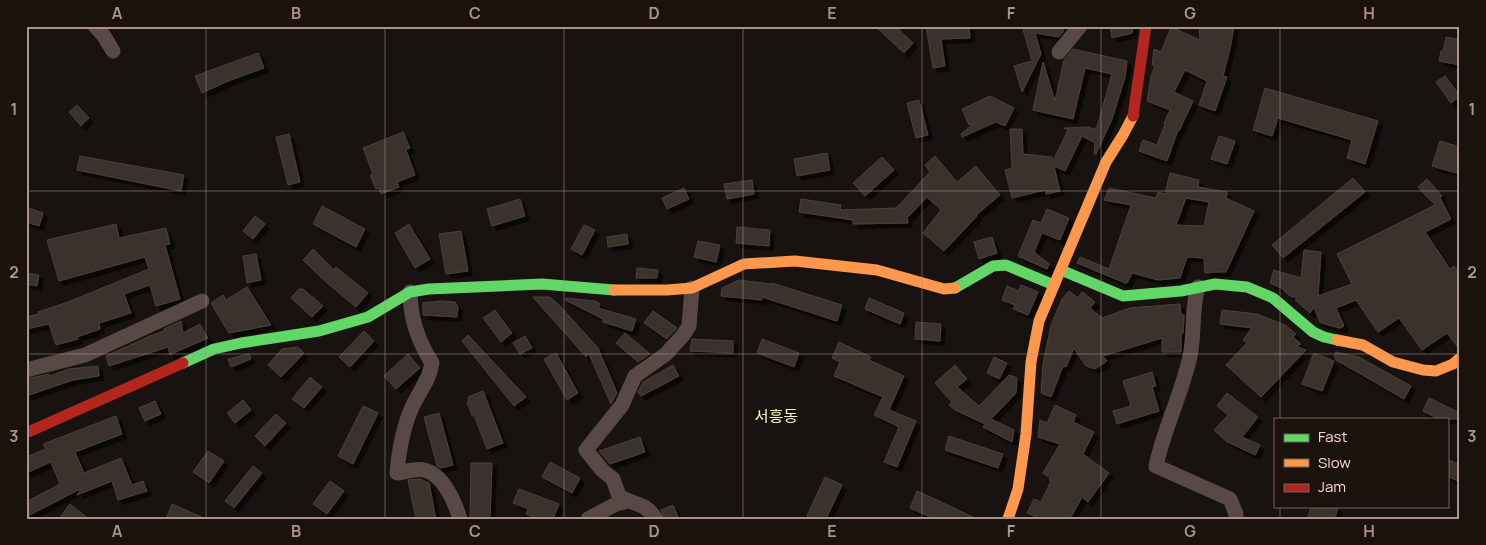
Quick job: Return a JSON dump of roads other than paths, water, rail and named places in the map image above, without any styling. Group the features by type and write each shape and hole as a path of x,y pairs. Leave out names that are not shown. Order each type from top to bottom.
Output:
{"street":[{"path":"95,26 113,51"},
{"path":"1059,52 1080,26"},
{"path":"1008,519 1018,489 1026,434 1031,362 1039,321 1106,162 1133,115 1146,26"},
{"path":"26,433 214,349 320,331 368,317 410,292 429,289 542,284 614,290 667,290 692,288 744,264 795,261 878,270 944,289 957,288 993,266 1006,266 1054,285"},
{"path":"1061,270 1123,296 1181,291 1215,284 1247,287 1272,298 1313,332 1324,338 1363,345 1393,362 1422,370 1436,371 1453,364 1460,358"},
{"path":"1198,287 1194,301 1191,355 1156,466 1230,499 1236,519"},
{"path":"656,519 650,510 641,504 628,501 619,496 613,479 602,470 586,450 622,405 635,376 666,354 684,334 689,326 692,288"},
{"path":"410,292 410,306 414,325 422,347 432,363 431,371 412,407 399,450 397,473 425,470 436,477 451,494 460,519"},
{"path":"26,370 86,355 202,301"},
{"path":"588,519 616,504 628,501"}],"district":[{"name":"서흥동","path":"776,416"}]}
